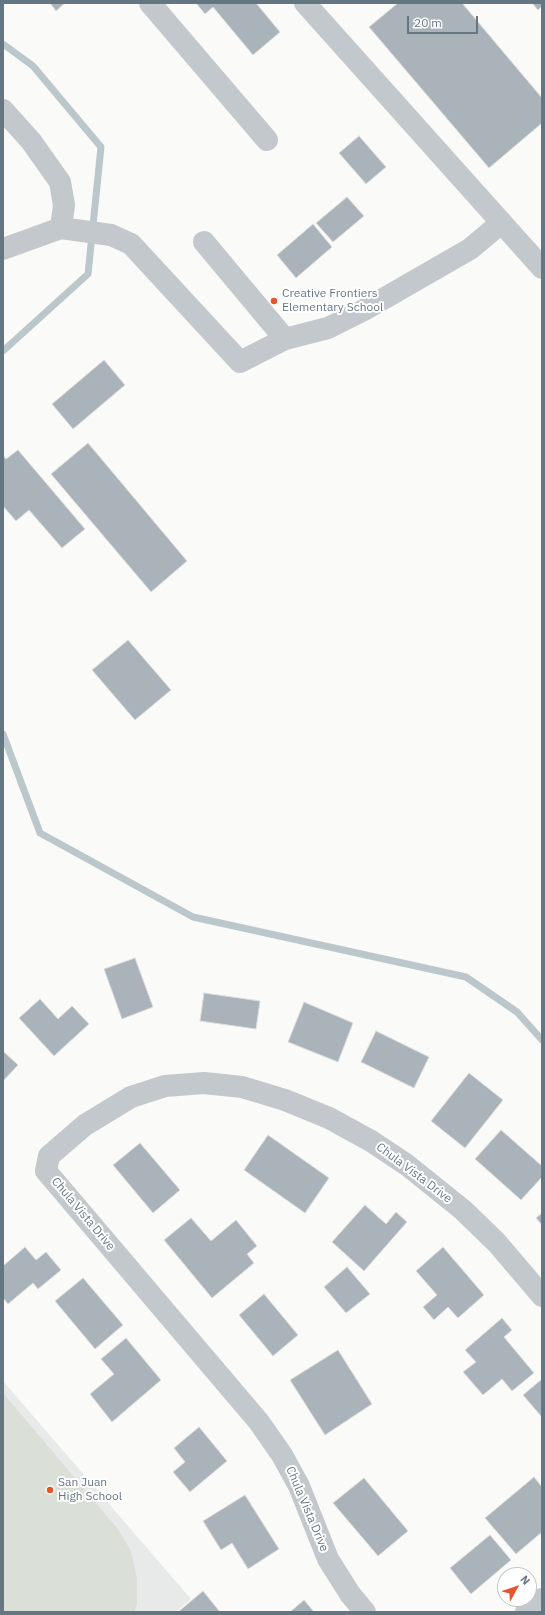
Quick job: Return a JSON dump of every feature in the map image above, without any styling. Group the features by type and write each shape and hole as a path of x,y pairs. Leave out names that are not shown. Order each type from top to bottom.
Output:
{"street":[{"path":"150,3 267,140"},
{"path":"305,3 542,268"},
{"path":"3,110 31,141 60,182 68,229"},
{"path":"3,249 68,229 108,235 131,244 240,362 285,339 328,328 364,310 470,249 501,223"},
{"path":"204,242 285,339"},
{"name":"Chula Vista Drive","path":"365,1612 350,1594 328,1559 299,1486 282,1455 259,1422 46,1170 48,1156 84,1125 131,1097 165,1086 204,1083 242,1087 285,1100 329,1118 372,1141 407,1165 463,1210 492,1238 542,1296"},
{"path":"526,1612 542,1599"}],"shaded area":[{"name":"San Juan High School","path":"3,1381 191,1599 176,1612 3,1612"},
{"name":"San Juan High School","path":"3,1393 117,1528 131,1551 137,1579 137,1605 134,1612 3,1612"}],"building":[{"path":"50,3 65,3 56,11"},
{"path":"196,3 256,3 280,32 253,55 213,7 205,14"},
{"path":"398,3 462,3 542,98 542,123 489,168 369,27"},
{"path":"532,3 542,3 542,6 538,10"},
{"path":"359,136 386,167 366,184 339,153"},
{"path":"347,197 364,216 333,242 316,223"},
{"path":"313,224 332,247 296,278 277,255"},
{"path":"104,360 125,385 73,429 52,404"},
{"path":"88,443 187,561 151,592 51,474"},
{"path":"18,450 85,529 62,548 29,510 16,521 3,506 3,455 6,459"},
{"path":"128,640 171,690 135,720 92,670"},
{"path":"135,958 153,1007 122,1019 104,969"},
{"path":"204,993 260,1001 256,1029 200,1021"},
{"path":"40,999 58,1019 72,1006 89,1024 54,1056 19,1018"},
{"path":"304,1002 353,1023 338,1062 288,1042"},
{"path":"376,1031 429,1057 414,1088 361,1062"},
{"path":"3,1051 18,1065 3,1081"},
{"path":"469,1073 503,1100 465,1148 431,1121"},
{"path":"501,1130 542,1166 542,1177 521,1200 475,1159"},
{"path":"268,1135 329,1178 305,1213 244,1170"},
{"path":"140,1143 180,1190 153,1213 113,1165"},
{"path":"365,1205 386,1224 396,1212 407,1222 364,1271 332,1242"},
{"path":"542,1213 542,1225 536,1218"},
{"path":"191,1218 211,1241 236,1220 257,1246 247,1254 254,1263 212,1298 164,1240"},
{"path":"25,1247 36,1260 46,1252 61,1270 38,1289 33,1283 8,1304 3,1298 3,1266"},
{"path":"443,1247 484,1295 458,1318 448,1307 434,1320 423,1307 437,1295 416,1271"},
{"path":"347,1267 370,1294 346,1313 324,1287"},
{"path":"83,1278 123,1325 95,1349 55,1301"},
{"path":"264,1294 298,1335 273,1356 239,1315"},
{"path":"502,1318 512,1330 504,1337 534,1373 512,1391 502,1379 483,1395 463,1372 476,1362 465,1350"},
{"path":"126,1338 161,1380 112,1422 90,1394 114,1374 101,1359"},
{"path":"338,1350 372,1404 325,1435 290,1380"},
{"path":"542,1379 542,1415 541,1416 523,1395"},
{"path":"199,1427 227,1461 190,1492 173,1472 185,1462 174,1448"},
{"path":"534,1477 542,1487 542,1532 516,1554 485,1518"},
{"path":"364,1478 408,1531 378,1556 333,1503"},
{"path":"245,1495 279,1549 248,1569 232,1543 221,1550 203,1521"},
{"path":"490,1535 511,1560 503,1567 497,1567 497,1572 471,1594 450,1568"},
{"path":"203,1591 220,1612 178,1612"},
{"path":"304,1600 314,1612 290,1612"}],"waterway":[{"path":"3,44 33,66 101,147 88,274 3,351"},
{"path":"3,734 40,833 193,917 466,977 517,1012 542,1040"}],"place":[{"name":"Creative Frontiers Elementary School","path":"274,301"},
{"name":"San Juan High School","path":"50,1490"}]}
